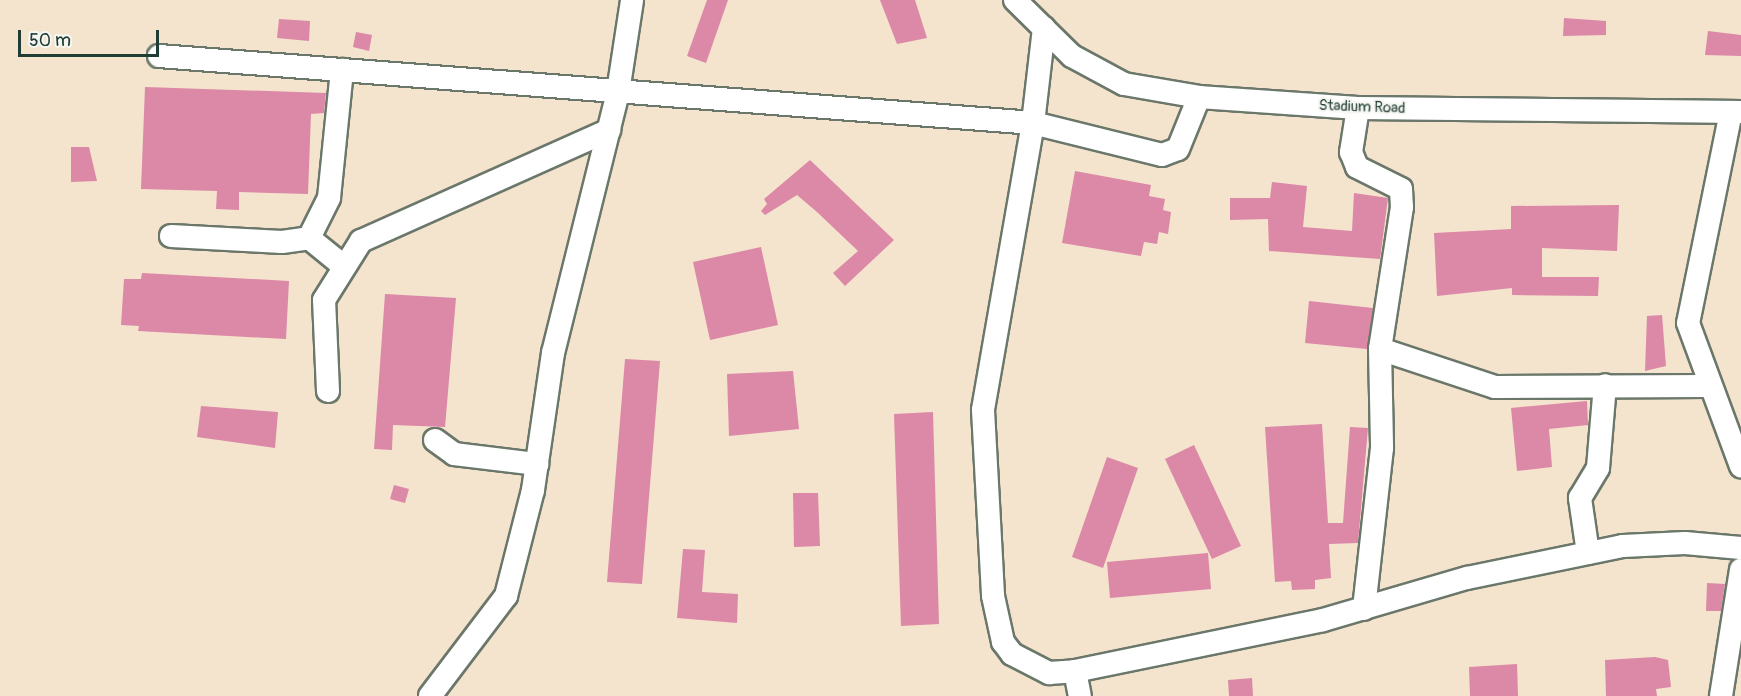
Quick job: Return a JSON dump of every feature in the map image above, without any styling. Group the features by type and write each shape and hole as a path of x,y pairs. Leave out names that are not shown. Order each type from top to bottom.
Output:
{"street":[{"path":"430,696 506,596 537,464 553,353 618,92 632,0"},
{"name":"Stadium Road","path":"1015,0 1072,56 1124,84 1199,97 1358,108 1736,112"},
{"path":"1044,28 1034,123 983,410 993,596 1003,642 1012,654 1049,673 1075,671 1364,609 1467,578 1588,553 1654,543 1741,548"},
{"path":"159,56 1034,123 1167,154 1180,147 1199,97"},
{"path":"309,238 329,198 342,70"},
{"path":"1358,108 1351,152 1357,166 1401,189 1380,349 1382,448 1364,609"},
{"path":"1736,112 1688,311 1707,386 1741,466"},
{"path":"328,391 324,300 341,264 361,241 609,130"},
{"path":"171,236 282,242 309,238 341,264"},
{"path":"1380,349 1472,383 1707,386"},
{"path":"1588,553 1580,498 1584,483 1598,468 1605,385"},
{"path":"435,440 454,454 537,464"},
{"path":"1721,696 1741,570"},
{"path":"1075,671 1080,696"}],"building":[{"path":"707,0 728,0 706,63 687,56"},
{"path":"880,0 915,0 927,38 897,44"},
{"path":"1564,18 1606,21 1606,35 1563,36"},
{"path":"279,19 310,21 309,41 277,38"},
{"path":"1708,31 1741,35 1741,56 1705,55"},
{"path":"356,32 372,35 369,51 353,47"},
{"path":"145,87 326,93 324,113 311,114 308,194 239,192 239,210 216,209 217,191 141,189"},
{"path":"71,147 89,147 97,181 71,182"},
{"path":"810,160 894,240 845,286 833,273 858,251 817,212 797,195 765,215 761,211 767,204 764,199"},
{"path":"1075,171 1151,185 1149,196 1165,199 1163,210 1171,212 1168,234 1159,232 1157,244 1144,242 1141,256 1062,243"},
{"path":"1272,182 1307,186 1303,227 1352,231 1354,193 1388,198 1380,259 1269,251 1268,219 1230,220 1230,198 1270,198"},
{"path":"1619,205 1617,251 1542,248 1542,277 1599,277 1598,296 1512,295 1512,288 1437,296 1434,233 1511,229 1511,206"},
{"path":"761,247 778,325 710,340 693,262"},
{"path":"142,273 289,281 286,339 138,331 139,326 121,325 124,279 141,279"},
{"path":"385,294 456,298 445,427 393,425 392,450 374,449"},
{"path":"1309,301 1373,308 1367,349 1305,343"},
{"path":"1662,315 1666,366 1645,371 1647,316"},
{"path":"625,359 660,361 642,584 607,582"},
{"path":"793,371 799,429 729,436 727,374"},
{"path":"1587,401 1588,425 1549,429 1552,467 1517,471 1511,408"},
{"path":"201,406 278,412 275,448 197,437"},
{"path":"933,412 939,624 901,626 894,414"},
{"path":"1322,424 1328,523 1343,523 1350,427 1368,428 1358,543 1329,544 1331,578 1315,580 1315,589 1292,590 1291,581 1275,582 1265,427"},
{"path":"1194,445 1241,546 1212,559 1165,459"},
{"path":"1107,457 1138,468 1103,568 1072,557"},
{"path":"394,485 409,489 405,503 390,499"},
{"path":"793,493 818,493 820,546 794,547"},
{"path":"683,549 705,550 702,592 738,594 737,623 677,618"},
{"path":"1208,553 1211,589 1110,598 1107,562"},
{"path":"1707,583 1725,584 1721,611 1706,611"},
{"path":"1655,657 1668,660 1671,687 1656,689 1657,696 1606,696 1605,660"},
{"path":"1517,664 1518,696 1470,696 1469,667"},
{"path":"1252,678 1253,696 1229,696 1228,680"}]}
